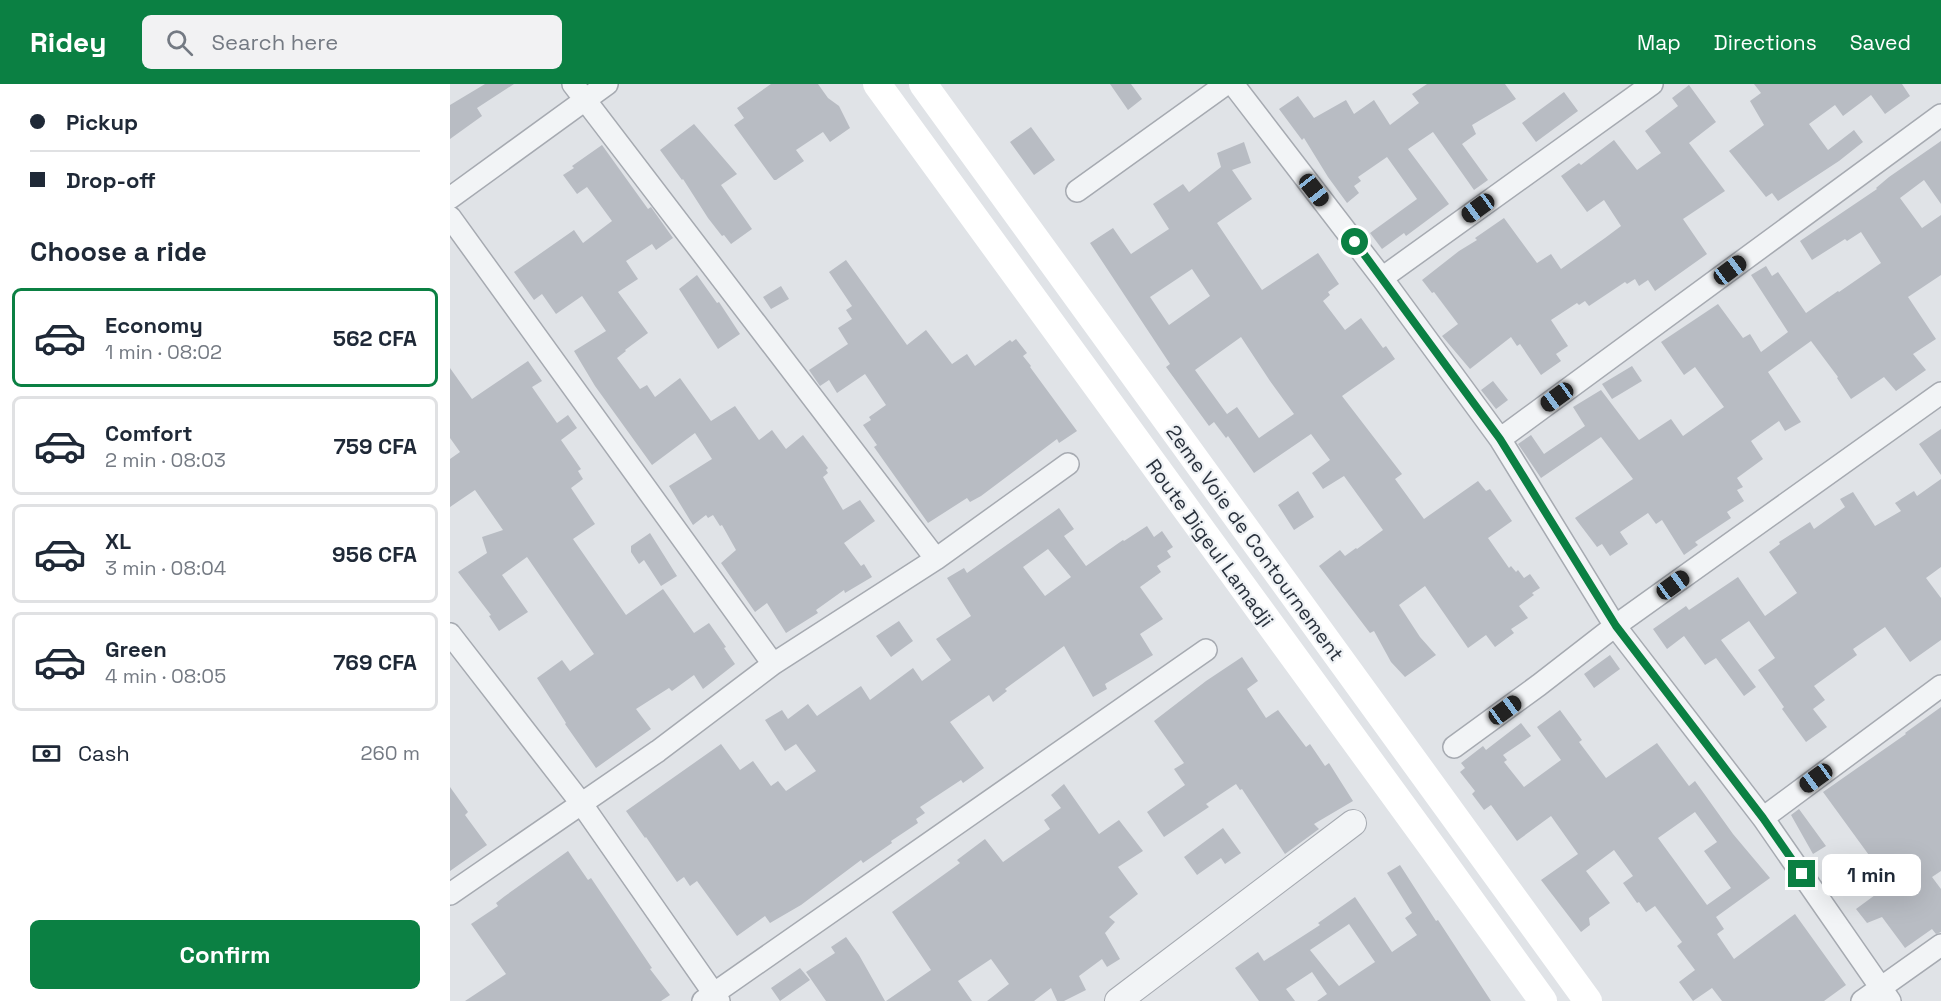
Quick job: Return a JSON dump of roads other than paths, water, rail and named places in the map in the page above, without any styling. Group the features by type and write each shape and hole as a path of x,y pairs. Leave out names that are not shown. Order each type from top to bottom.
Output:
{"main road":[{"name":"Route Digeul Lamadji","path":"877,84 1247,594 1394,792 1543,1001"},
{"name":"2eme Voie de Contournement","path":"923,84 1588,1001"}],"street":[{"path":"450,198 579,92 607,84"},
{"path":"1077,191 1226,84"},
{"path":"1233,84 1382,278 1500,439 1616,626 1763,818 1885,995"},
{"path":"1382,278 1652,84"},
{"path":"579,92 936,559"},
{"path":"1500,439 1941,115"},
{"path":"450,218 773,664"},
{"path":"1454,747 1616,626 1941,393"},
{"path":"450,894 658,752 773,664 936,559 1068,464"},
{"path":"450,634 581,803 712,998 1206,650"},
{"path":"1763,818 1941,686"},
{"path":"1118,1001 1353,823"},
{"path":"1862,1001 1885,995 1941,945"}]}
